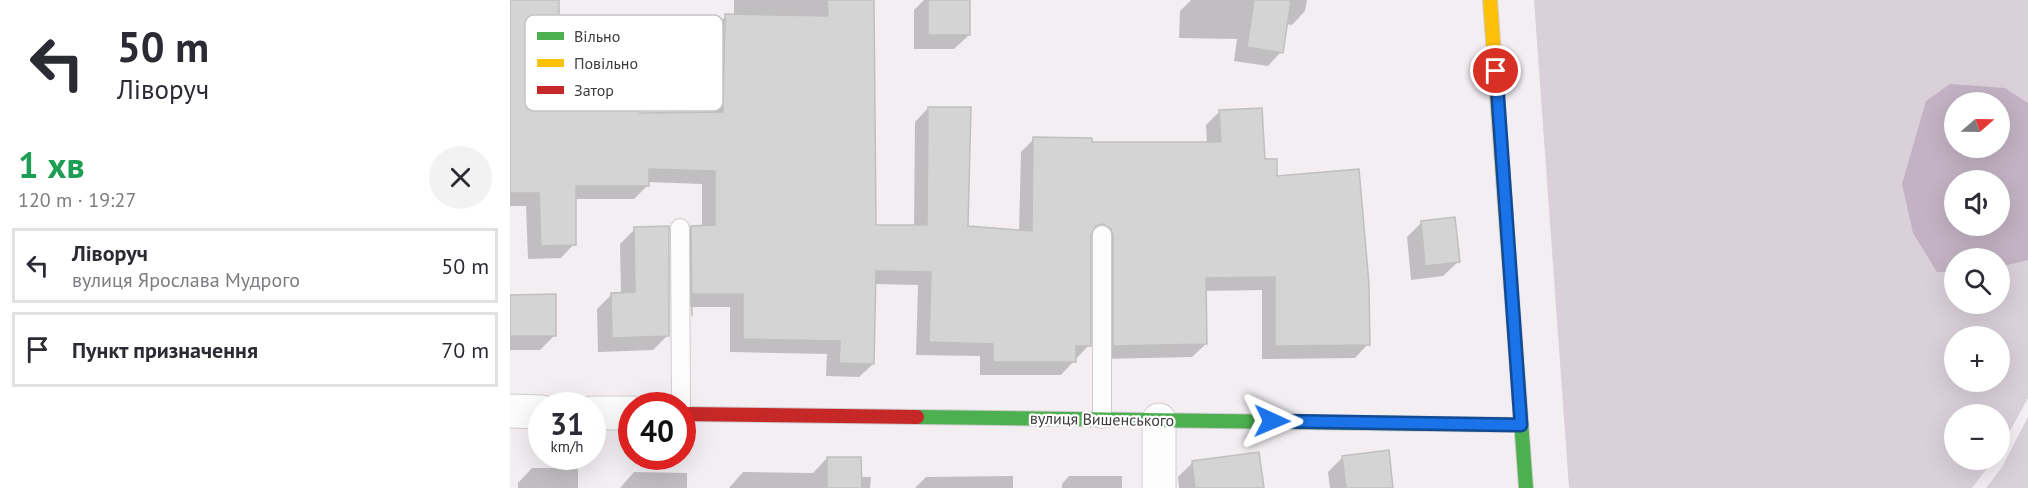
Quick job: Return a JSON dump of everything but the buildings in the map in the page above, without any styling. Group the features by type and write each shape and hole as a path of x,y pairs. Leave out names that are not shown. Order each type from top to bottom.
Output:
{"street":[{"path":"1490,0 1526,488"},
{"path":"510,411 528,412"},
{"name":"вулиця Вишенського","path":"696,414 1521,425"},
{"path":"1159,420 1159,488"}],"lane":[{"path":"680,228 681,392"},
{"path":"1102,235 1102,419"}],"shaded area":[{"path":"1534,0 2028,0 2028,398 2010,431 2010,404 1944,404 1944,470 1986,470 1972,488 1569,488"},
{"path":"1950,84 2005,88 2028,103 2028,260 2010,264 2010,248 1944,248 1944,272 1937,272 1913,233 1902,184 1926,101"},
{"path":"2028,417 2028,488 1986,488 2000,470 2010,470 2010,452"}],"traffic: fast":[{"path":"1511,286 1526,488"},
{"path":"917,417 1521,425"}],"traffic: slow":[{"path":"1490,0 1511,286"}],"traffic: jam":[{"path":"696,414 917,417"}],"route":[{"path":"1272,421 1521,425 1496,71"}]}
